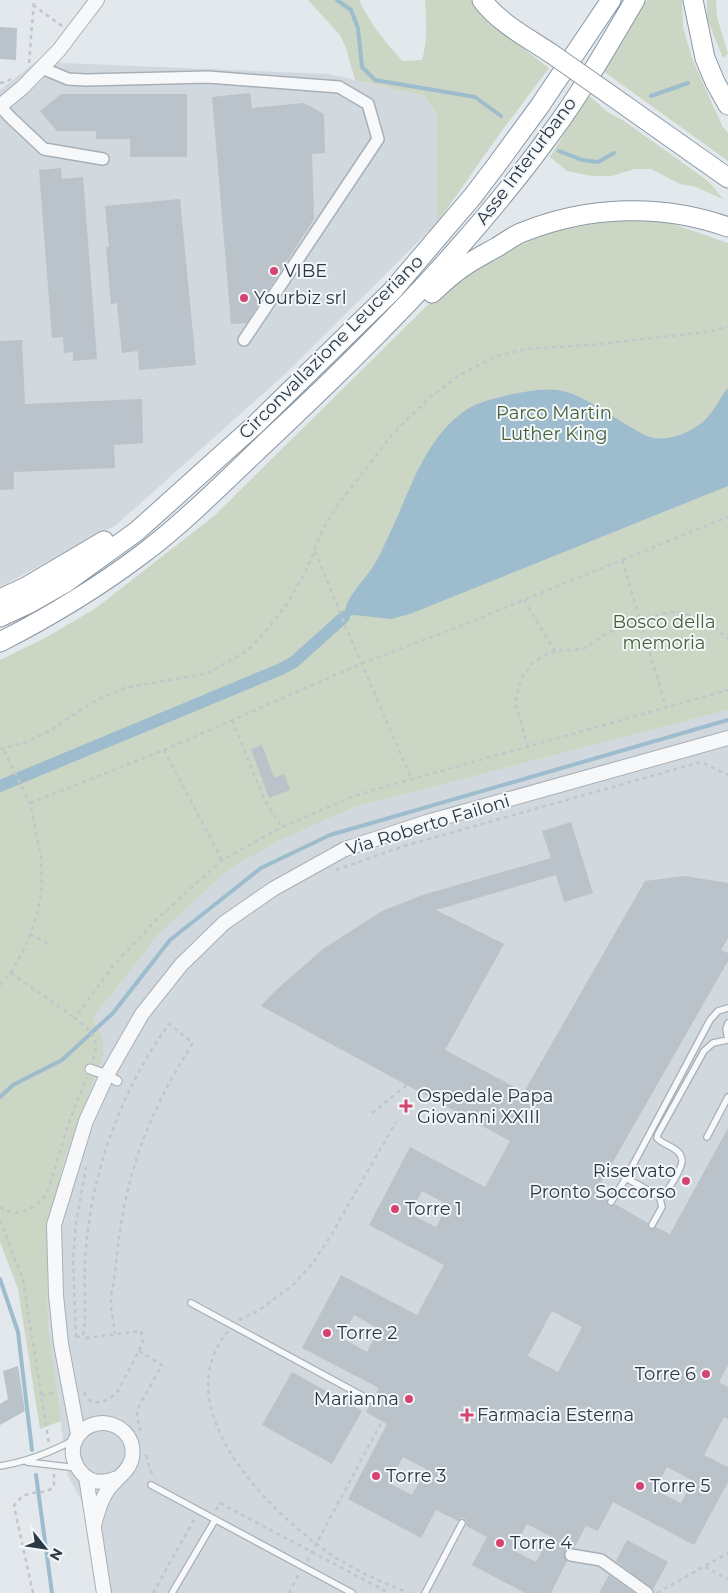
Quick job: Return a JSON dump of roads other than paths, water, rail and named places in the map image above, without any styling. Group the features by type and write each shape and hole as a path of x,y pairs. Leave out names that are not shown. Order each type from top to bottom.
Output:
{"highway":[{"path":"482,0 504,22 728,178"},
{"name":"Asse Interurbano","path":"401,311 466,240 553,131 635,0"},
{"path":"694,0 706,58 715,82 728,105"},
{"name":"Circonvallazione Leuceriano","path":"0,617 66,583 137,531 256,424 392,291 473,196 498,163 539,107 606,5"},
{"path":"401,311 419,304 456,272 521,232 557,220 599,212 637,210 674,213 711,220 728,227"},
{"name":"Circonvallazione Leuceriano","path":"0,642 96,587 142,555 209,496 314,397 401,311"},
{"path":"0,599 26,587 97,547 142,513 171,501"}],"street":[{"path":"97,0 59,50 39,62 23,87 0,106 44,149 103,159"},
{"path":"39,62 68,78 86,80 208,77 339,87 368,104 378,139 244,340"},
{"name":"Via Roberto Failoni","path":"77,1436 61,1344 56,1295 54,1225 86,1121 112,1078 142,1014 181,965 224,923 273,889 345,849 427,822 728,738"},
{"path":"90,1069 112,1078"},
{"name":"Via Roberto Failoni","path":"94,1526 98,1506 117,1478 129,1466 132,1458 132,1446 128,1436 118,1426 105,1422 91,1425 77,1436 73,1445 73,1457 81,1472 94,1526 104,1593"},
{"path":"81,1472 96,1481 106,1482 117,1478"},
{"path":"571,1555 601,1560 648,1593"}],"lane":[{"path":"611,1202 626,1178 710,1020 718,1011 728,1008"},
{"path":"660,1195 668,1190 683,1162 678,1152 660,1142 657,1138 658,1134 704,1051 713,1043 728,1040 726,1029 728,1023"},
{"path":"706,1137 728,1097"},
{"path":"626,1178 660,1195"},
{"path":"652,1225 662,1207 660,1195"},
{"path":"191,1302 370,1400"},
{"path":"0,1466 25,1462 48,1453 77,1436"},
{"path":"25,1462 81,1472"},
{"path":"151,1485 352,1593"},
{"path":"172,1593 215,1520"},
{"path":"425,1593 462,1524"}],"water":[{"path":"728,388 728,486 410,614 391,619 354,615 344,617 347,603 379,556 429,451 451,422 471,407 495,398 513,394 535,390 558,390 582,398 644,435 666,438 683,434 699,425 705,420"}],"waterway":[{"path":"337,0 351,10 358,28 362,67 375,80 475,97 501,116"},
{"path":"651,96 688,83"},
{"path":"559,151 582,160 598,162 614,153"},
{"path":"0,786 281,669 294,662 344,617"},
{"path":"0,1097 13,1085 62,1060 113,1013 170,940 261,868 330,835 728,720"},
{"path":"0,1279 18,1332 32,1450"},
{"path":"36,1475 52,1593"}],"place":[{"name":"VIBE","path":"274,271"},
{"name":"Yourbiz srl","path":"244,298"},
{"name":"Ospedale Papa Giovanni XXIII","path":"406,1106"},
{"name":"Riservato Pronto Soccorso","path":"686,1181"},
{"name":"Torre 1","path":"395,1209"},
{"name":"Torre 2","path":"327,1333"},
{"name":"Torre 6","path":"706,1374"},
{"name":"Marianna","path":"409,1399"},
{"name":"Farmacia Esterna","path":"467,1415"},
{"name":"Torre 3","path":"376,1476"},
{"name":"Torre 5","path":"640,1486"},
{"name":"Torre 4","path":"500,1543"}],"park label":[{"name":"Parco Martin Luther King","path":"554,423"},
{"name":"Bosco della memoria","path":"664,632"}]}
